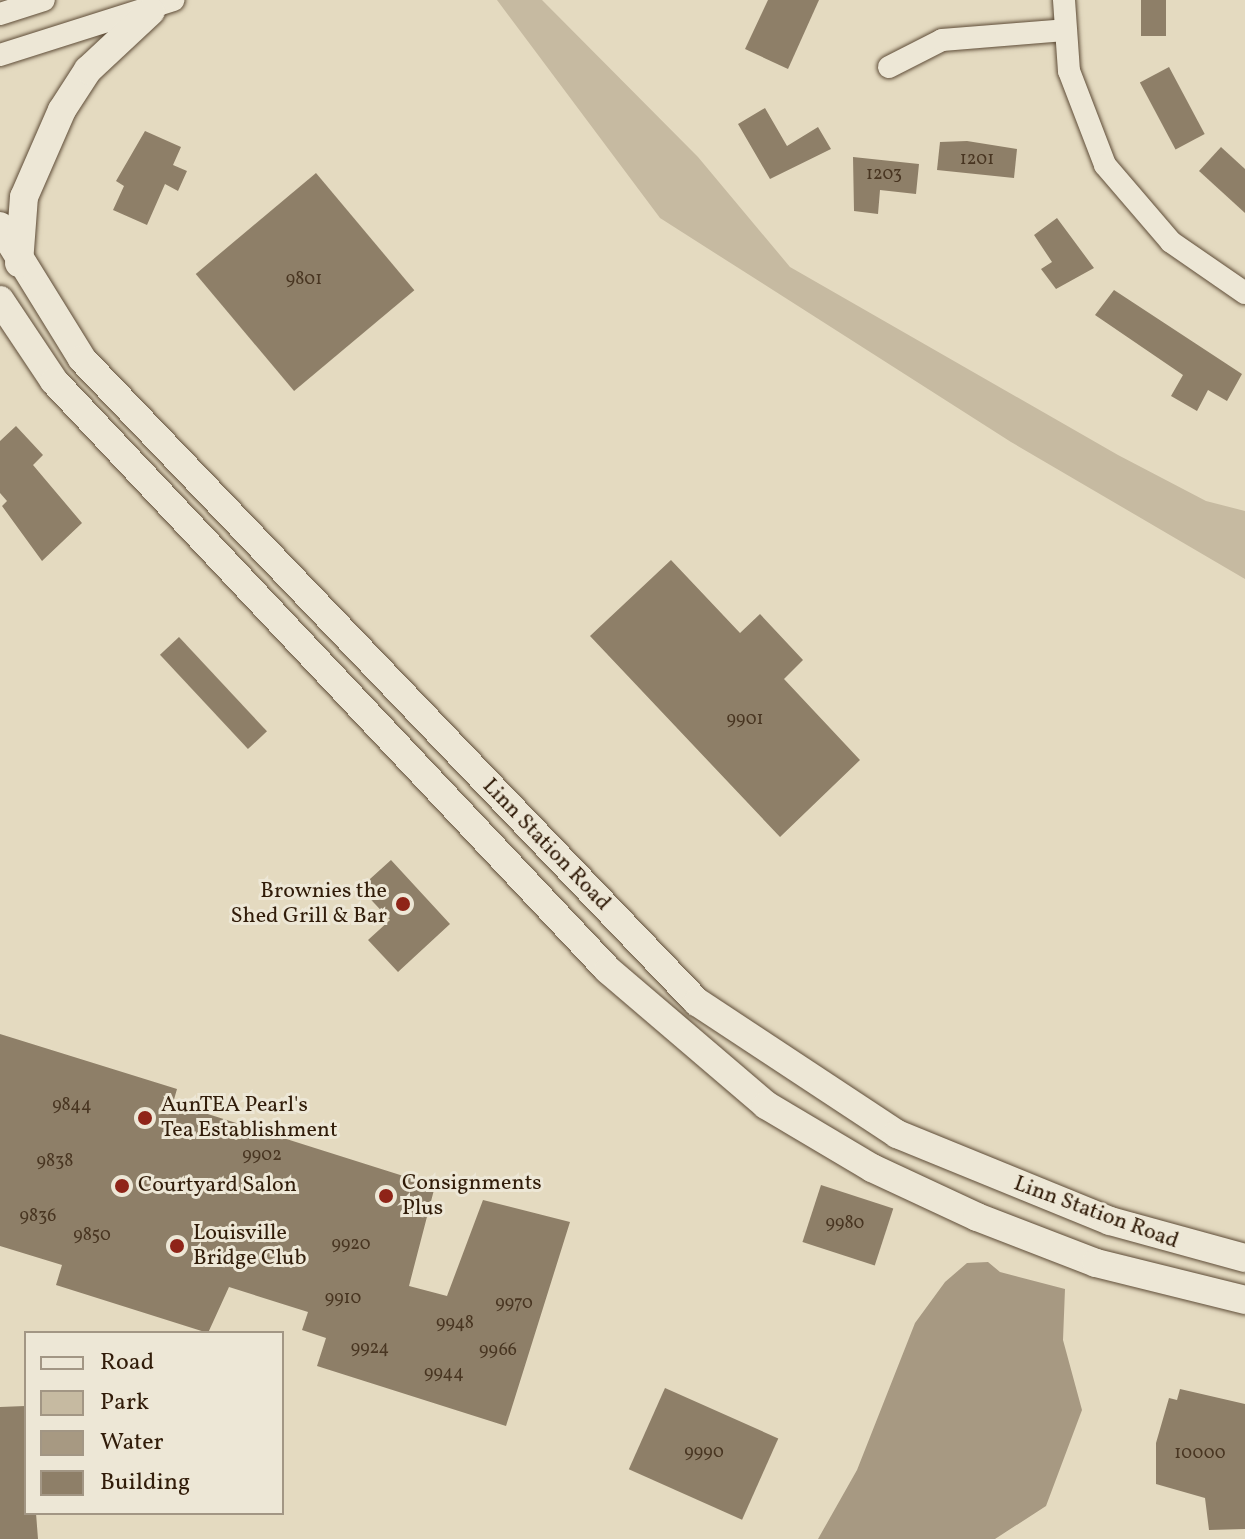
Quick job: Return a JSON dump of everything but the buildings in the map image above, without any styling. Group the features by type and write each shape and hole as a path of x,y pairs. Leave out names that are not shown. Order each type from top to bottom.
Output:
{"street":[{"path":"0,14 44,0"},
{"path":"1064,0 1065,30 1079,109 1105,165 1171,242 1245,293"},
{"path":"0,55 162,6"},
{"path":"19,263 24,197 62,110 88,70 162,6"},
{"path":"889,67 942,40 1065,30"},
{"name":"Linn Station Road","path":"0,226 19,263 82,359 697,1002 897,1134 1110,1221 1245,1258"},
{"name":"Linn Station Road","path":"0,300 54,381 608,970 766,1105 872,1168 977,1217 1096,1263 1245,1300"},
{"path":"0,318 23,336"}],"green space":[{"path":"497,0 542,0 698,157 790,267 1118,455 1206,501 1245,511 1245,579 1011,442 660,218"}],"water":[{"path":"988,1262 1000,1272 1065,1289 1063,1340 1082,1410 1046,1506 995,1539 818,1539 857,1470 915,1323 945,1282 967,1263"}],"place":[{"name":"Brownies the Shed Grill & Bar","path":"403,904"},
{"name":"AunTEA Pearl's Tea Establishment","path":"145,1118"},
{"name":"Courtyard Salon","path":"122,1186"},
{"name":"Consignments Plus","path":"386,1196"},
{"name":"Louisville Bridge Club","path":"177,1246"}]}
